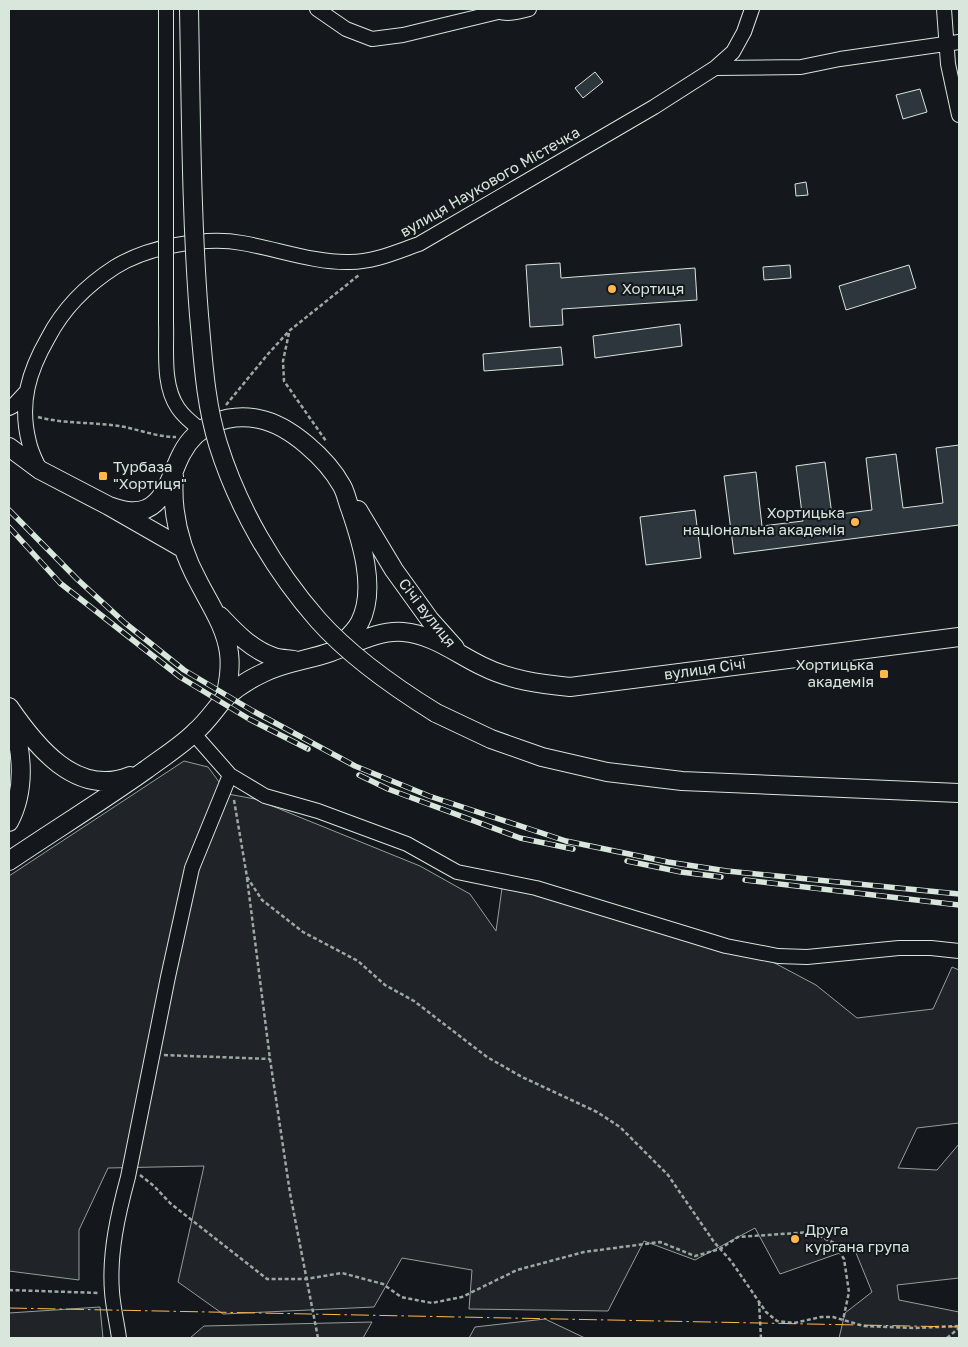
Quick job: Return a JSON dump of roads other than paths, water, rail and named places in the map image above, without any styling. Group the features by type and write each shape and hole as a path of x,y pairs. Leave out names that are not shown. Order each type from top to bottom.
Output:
{"main road":[{"path":"189,9 195,263 206,388 218,443 235,490 256,530 290,585 319,620 355,654 402,691 436,713 500,742 542,757 607,772 682,781 959,794"},
{"path":"109,506 129,511 146,509 156,503 164,492 182,452 201,431 222,419 239,417 260,419 282,428 302,441 326,464 342,487 358,531 366,571 367,602 360,621 352,634 332,652"},
{"path":"9,447 40,470 109,506 184,549"},
{"path":"174,471 173,501 184,549 224,633 229,651 231,669 225,699"},
{"name":"Січі вулиця","path":"342,487 394,570 430,620 458,651"},
{"path":"211,605 236,633 256,648 274,657 297,660"},
{"name":"Січі вулиця","path":"297,660 332,652 387,632 405,632 422,636 458,651"},
{"name":"вулиця Січі","path":"458,651 482,666 508,677 535,684 570,687 959,637"},
{"path":"9,861 147,769 194,734 225,699 244,684 264,672 297,660"},
{"path":"9,707 32,739 57,763 72,773 91,780 120,780 147,769"},
{"path":"9,707 17,734 21,762 20,788 9,822"}],"street":[{"path":"166,9 166,323 168,382 171,396 178,409 201,431"},
{"path":"317,9 346,29 372,39 403,36 495,10 516,12 529,9"},
{"name":"вулиця Наукового Містечка","path":"40,470 29,443 25,414 26,392 35,360 52,329 69,306 88,287 116,266 172,245 202,241 240,243 323,260 350,262 380,259 419,244 654,107 715,68 733,52 744,32 752,9"},
{"path":"944,9 953,43 948,64 959,115"},
{"path":"715,68 801,67 840,59 953,43"},
{"path":"9,408 26,392"},
{"path":"194,734 230,775 265,796 318,811 407,844 457,872 536,888 726,946 778,956 807,957 899,948 931,948 959,951"},
{"path":"119,1338 112,1292 112,1257 120,1209 192,868 230,775"}],"railway":[{"path":"9,510 77,579 125,623 184,670 253,711 355,766 429,796 566,841 668,862 727,871 959,894"},
{"path":"9,527 60,583 180,677 249,719 308,749"},
{"path":"359,775 388,789 520,838 573,849"},
{"path":"627,861 681,872 721,877"},
{"path":"745,880 959,905"}],"place":[{"name":"Хортиця","path":"612,289"},
{"name":"Турбаза \"Хортиця\"","path":"103,476"},
{"name":"Хортицька національна академія","path":"855,522"},
{"name":"Хортицька академія","path":"884,674"},
{"name":"Друга кургана група","path":"795,1239"}]}
